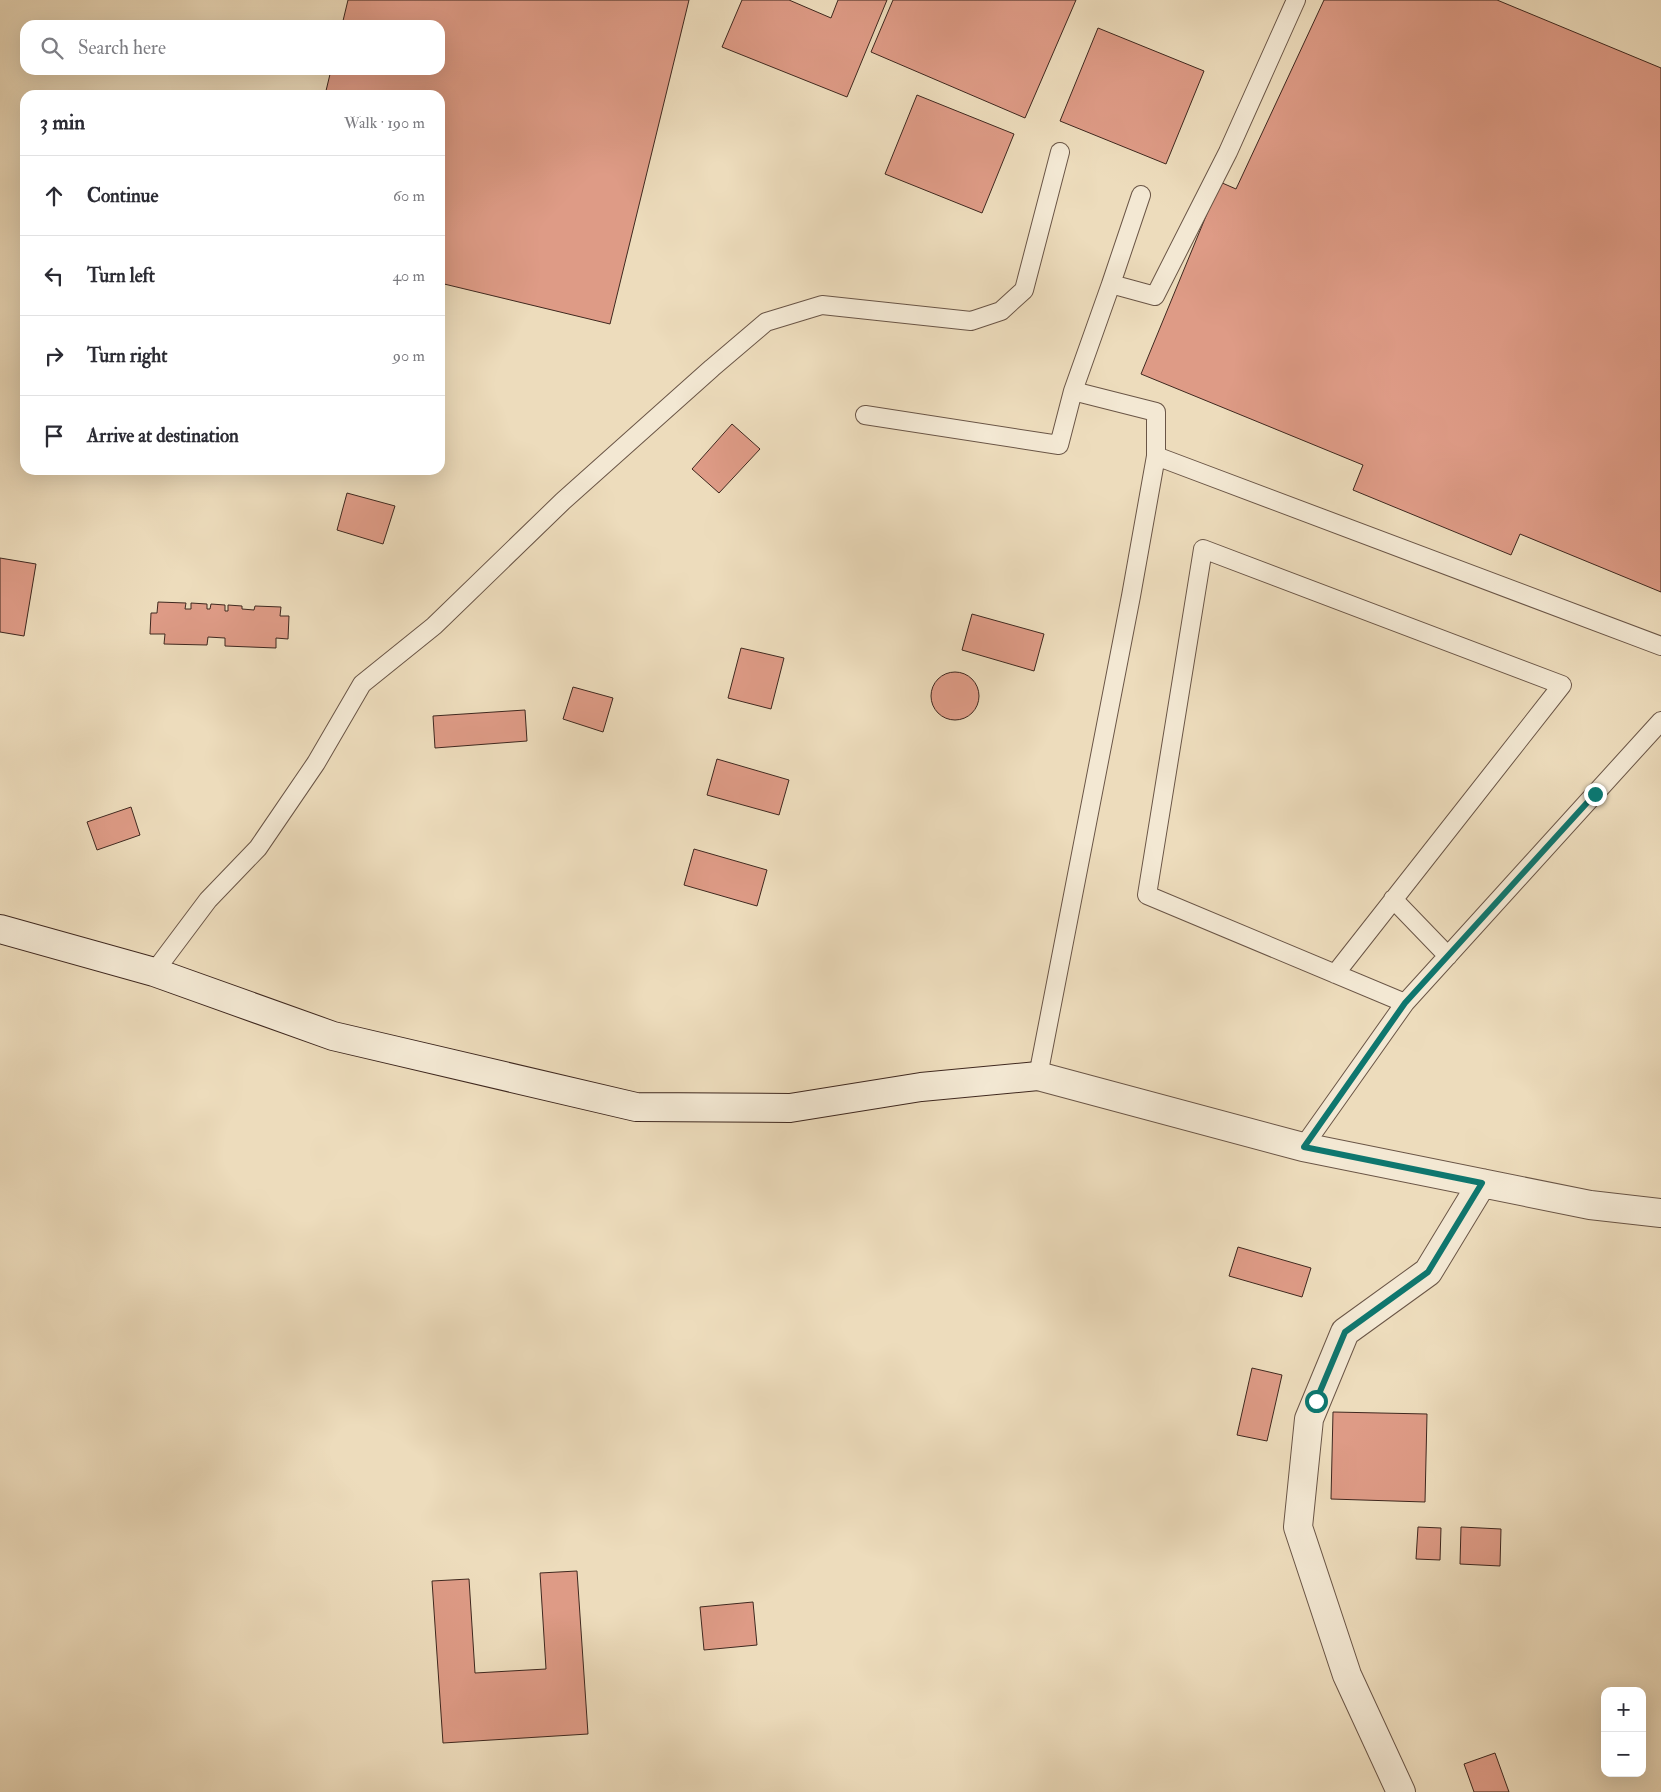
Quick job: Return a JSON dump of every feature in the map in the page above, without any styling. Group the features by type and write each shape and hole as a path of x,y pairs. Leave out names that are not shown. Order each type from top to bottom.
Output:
{"street":[{"path":"0,929 154,972 333,1036 636,1107 790,1108 921,1087 1038,1076 1304,1147 1590,1206 1661,1214"},
{"path":"1401,1792 1347,1675 1298,1528 1309,1419 1345,1332 1428,1272 1482,1183"}],"lane":[{"path":"1111,284 1155,296 1228,152 1296,0"},
{"path":"154,972 208,900 258,848 316,763 362,684 434,626 563,501 766,322 822,305 971,321 1001,311 1024,290 1060,152"},
{"path":"865,415 1059,445 1073,391 1141,195"},
{"path":"1038,1076 1131,596 1156,456 1156,412 1073,391"},
{"path":"1156,456 1661,646"},
{"path":"1335,974 1562,685 1203,549 1147,895 1335,974 1405,1003"},
{"path":"1304,1147 1405,1003 1661,721"},
{"path":"1393,899 1448,956"}],"building":[{"path":"348,0 689,0 610,324 445,284 445,90 326,90 330,75 445,75 445,20 343,20"},
{"path":"742,0 789,0 831,18 838,0 887,0 847,97 722,47"},
{"path":"893,0 1076,0 1025,118 871,52"},
{"path":"1324,0 1497,0 1661,68 1661,592 1520,534 1511,555 1353,490 1363,465 1141,374 1220,182 1236,189"},
{"path":"1098,28 1204,71 1166,164 1060,121"},
{"path":"917,95 1014,134 982,213 885,174"},
{"path":"732,424 760,449 719,493 692,469"},
{"path":"347,493 395,506 383,544 337,530"},
{"path":"0,558 36,564 24,636 0,632"},
{"path":"158,602 186,603 185,609 191,609 191,603 207,604 207,609 210,609 211,604 225,605 225,611 228,611 228,605 242,606 242,609 254,610 255,606 281,607 280,616 289,616 288,639 276,638 276,648 225,646 225,638 208,637 207,645 164,644 165,634 150,634 151,613 157,613"},
{"path":"972,614 1044,634 1034,671 962,650"},
{"path":"741,648 784,658 771,709 728,698"},
{"path":"955,672 964,674 972,679 977,687 979,696 977,705 972,713 964,718 955,720 946,718 938,713 933,705 931,696 933,687 938,679 946,674"},
{"path":"573,687 613,698 603,732 563,719"},
{"path":"525,710 527,741 435,748 433,716"},
{"path":"717,759 789,780 779,815 707,795"},
{"path":"131,807 140,835 97,850 87,822"},
{"path":"694,849 767,870 757,906 684,885"},
{"path":"1238,1247 1311,1268 1302,1297 1229,1276"},
{"path":"1252,1368 1282,1375 1267,1441 1237,1435"},
{"path":"1333,1412 1427,1414 1425,1502 1331,1499"},
{"path":"1418,1527 1441,1528 1440,1560 1416,1559"},
{"path":"1461,1527 1501,1529 1500,1566 1460,1564"},
{"path":"577,1571 588,1734 443,1743 432,1581 469,1579 475,1673 546,1669 540,1573"},
{"path":"753,1602 757,1645 704,1650 700,1607"},
{"path":"1495,1753 1509,1792 1474,1792 1464,1764"}],"route":[{"path":"1316,1401 1345,1332 1428,1272 1482,1183 1304,1147 1405,1003 1595,794"}]}
